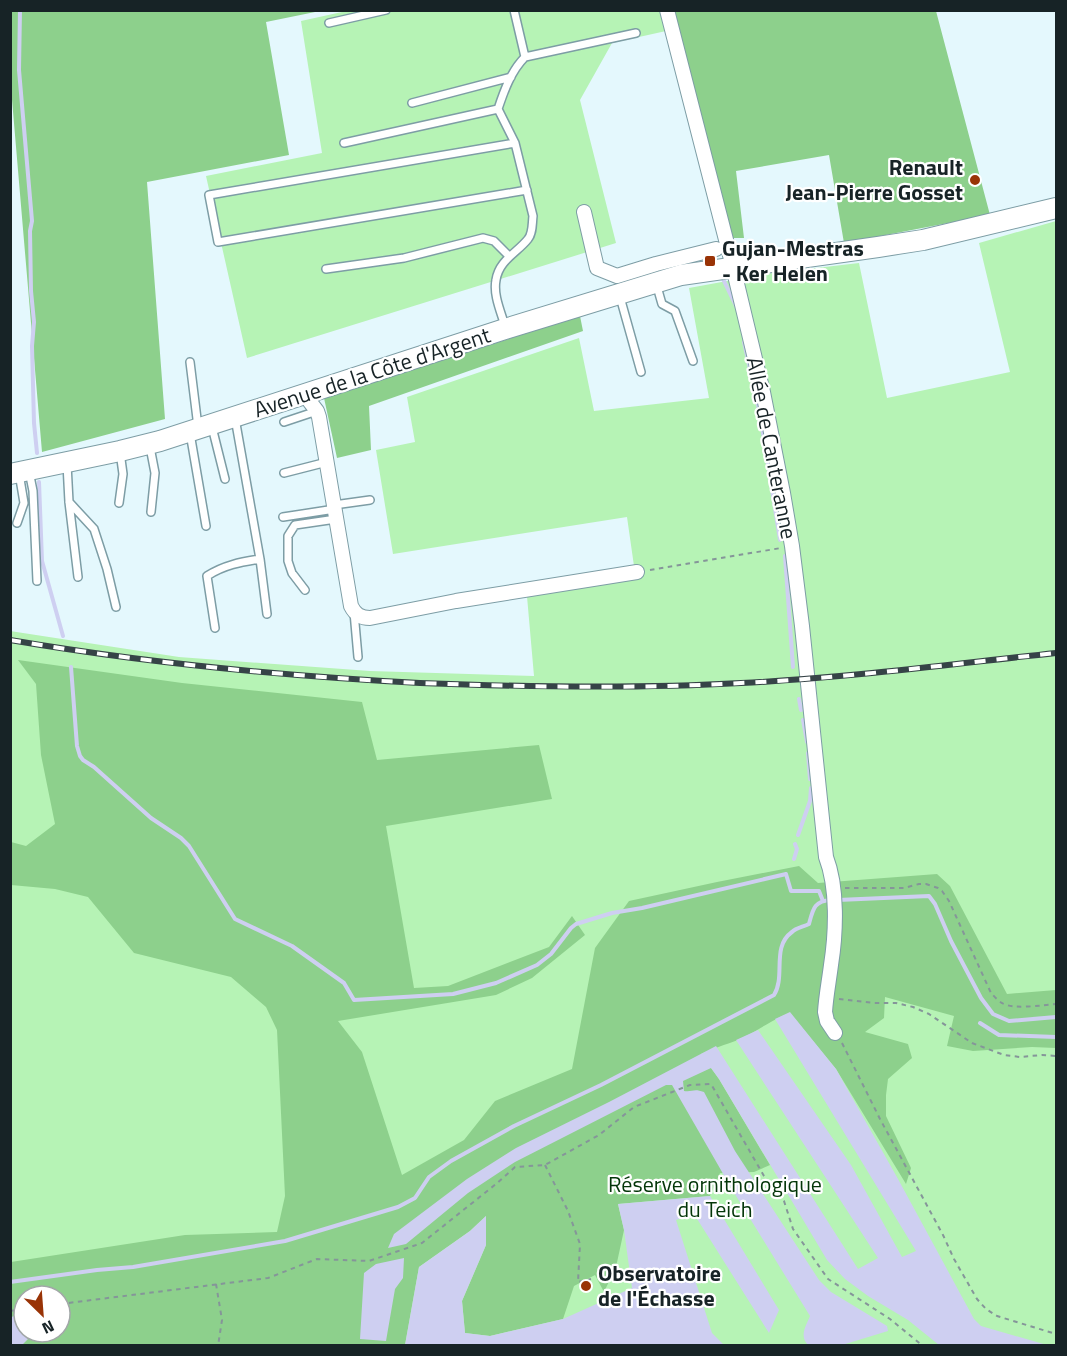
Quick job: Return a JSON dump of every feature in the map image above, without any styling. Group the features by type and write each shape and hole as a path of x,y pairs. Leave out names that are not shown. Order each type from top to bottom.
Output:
{"main road":[{"name":"Avenue de la Côte d'Argent","path":"19,472 149,444 505,329 619,287 656,282 681,275 922,240 1056,207"}],"street":[{"name":"Allée de Canteranne","path":"667,10 763,392 792,546 826,857 832,872 834,942 825,1012 827,1021 835,1033"},
{"path":"584,212 597,268 619,287 656,264 716,249"},
{"path":"308,393 310,402 320,417 351,606 354,612 365,618 638,572"}],"lane":[{"path":"329,23 386,10"},
{"path":"514,10 525,57"},
{"path":"505,329 495,292 495,281 498,270 509,256 529,238 533,216 515,143 498,109 511,77 525,57 636,33"},
{"path":"412,103 511,77"},
{"path":"344,143 498,109"},
{"path":"515,143 209,195 218,242 527,190"},
{"path":"326,269 404,258 483,238 494,241 509,256"},
{"path":"656,282 662,304 675,311 693,361"},
{"path":"619,287 641,372"},
{"path":"190,362 200,428 206,525"},
{"path":"284,422 317,411"},
{"path":"235,417 260,559 267,614"},
{"path":"200,428 225,480"},
{"path":"149,444 155,472 151,512"},
{"path":"119,503 123,474 120,451"},
{"path":"284,473 327,462"},
{"path":"67,463 78,578"},
{"path":"17,523 24,503 19,472"},
{"path":"19,472 33,491 38,581"},
{"path":"305,590 292,573 288,561 288,536 295,525 370,500"},
{"path":"69,502 94,528 116,607"},
{"path":"283,517 335,511"},
{"path":"215,628 207,576 235,563 260,559"},
{"path":"354,612 358,657"}],"path":[{"path":"638,572 792,546"},
{"path":"834,895 855,889 904,888 919,884 938,888 949,901 994,997 1009,1006 1056,1004"},
{"path":"826,997 874,1003 896,1003 913,1007 929,1014 972,1043 1004,1055 1056,1056"},
{"path":"835,1033 977,1299 997,1316 1056,1334"},
{"path":"72,1302 268,1278 317,1259 369,1261 422,1243 515,1167 545,1165 599,1135 634,1107 690,1085 711,1084 764,1176 784,1201 794,1229 828,1279 890,1319 923,1346"},
{"path":"545,1165 568,1211 580,1244 578,1282 591,1280"},
{"path":"216,1284 222,1320 218,1346"}],"green space":[{"path":"351,10 689,11 693,25 612,43 580,100 616,243 247,358 206,176 322,153 301,21"},
{"path":"10,11 320,11 266,22 289,155 147,182 165,419 42,452 11,88"},
{"path":"670,11 936,11 990,215 844,243 829,155 736,171 744,238 728,238"},
{"name":"Réserve ornithologique du Teich","path":"1056,221 1056,1345 11,1345 10,631 179,657 370,671 534,676 526,585 634,566 627,517 393,554 376,450 415,442 407,397 579,338 594,411 709,398 689,288 765,274 859,263 887,398 1010,372 979,243"},
{"path":"580,316 583,331 369,406 371,450 337,458 324,398"},
{"path":"18,660 182,683 362,702 377,760 539,745 552,799 386,826 414,988 448,986 549,947 572,916 585,935 532,978 496,995 338,1021 362,1052 402,1175 464,1140 495,1101 572,1069 595,948 629,901 799,866 818,883 937,874 950,886 1007,994 1056,990 1056,1048 1032,1047 973,1051 947,1046 954,1016 885,997 884,1018 865,1032 908,1044 912,1058 888,1079 886,1095 886,1116 911,1168 906,1184 836,1069 790,1013 738,1040 701,1054 719,1079 770,1165 754,1172 720,1173 710,1196 618,1204 624,1230 616,1267 604,1292 595,1275 574,1286 563,1319 490,1336 465,1333 462,1301 486,1245 486,1216 470,1231 419,1267 405,1345 11,1346 11,1262 185,1235 277,1232 285,1196 277,1030 266,1007 231,977 134,953 88,897 55,889 11,885 11,842 26,846 55,824 41,755 36,684"}],"water":[{"path":"790,1012 836,1069 974,1319 981,1326 1047,1345 939,1345 908,1320 845,1279 827,1260 711,1068 683,1081 684,1091 704,1092 735,1151 819,1280 831,1292 887,1326 888,1331 842,1345 808,1345 805,1342 805,1327 810,1316 733,1191 672,1085 666,1085 515,1162 468,1193 406,1244 388,1248 394,1234 467,1179 516,1148 716,1046 858,1269 878,1258 736,1040 758,1030 851,1165 902,1257 916,1251 775,1019"},
{"path":"710,1196 779,1310 769,1333 694,1214 676,1220 712,1333 724,1345 405,1345 419,1267 470,1231 486,1216 486,1245 462,1301 465,1333 490,1336 563,1319 632,1288 618,1204"},
{"path":"404,1258 403,1278 395,1289 386,1341 360,1339 364,1273 376,1264"},
{"path":"11,1317 12,1344 22,1345 11,1345"}],"waterway":[{"path":"20,10 19,70 32,221 30,231 34,322 32,346 37,453"},
{"path":"723,279 737,308"},
{"path":"744,342 760,414 780,540"},
{"path":"39,482 42,561 63,636"},
{"path":"785,556 793,667"},
{"path":"71,667 77,746 83,760 94,767 151,818 189,846 235,919 292,946 344,983 354,1000 453,994 496,983 537,965 551,954 576,924 612,913 786,874 791,891 819,891 823,901"},
{"path":"799,699 801,710"},
{"path":"803,720 807,742"},
{"path":"808,753 810,779"},
{"path":"798,835 810,801 811,788"},
{"path":"794,859 797,849 795,844"},
{"path":"838,900 929,896 981,998 993,1014 1009,1021 1056,1017"},
{"path":"10,1282 133,1267 285,1241 398,1207 415,1198 429,1177 451,1161 514,1126 601,1085 774,995 779,979 780,954 786,938 796,929 809,924 813,910 818,904 831,900"},
{"path":"980,1023 999,1035 1056,1037"}],"railway":[{"path":"10,640 163,662 317,677 420,683 540,686 621,687 781,681 1056,653"}],"place":[{"name":"Renault Jean-Pierre Gosset","path":"975,180"},
{"name":"Gujan-Mestras - Ker Helen","path":"710,261"},
{"name":"Observatoire de l'Échasse","path":"586,1286"}]}
